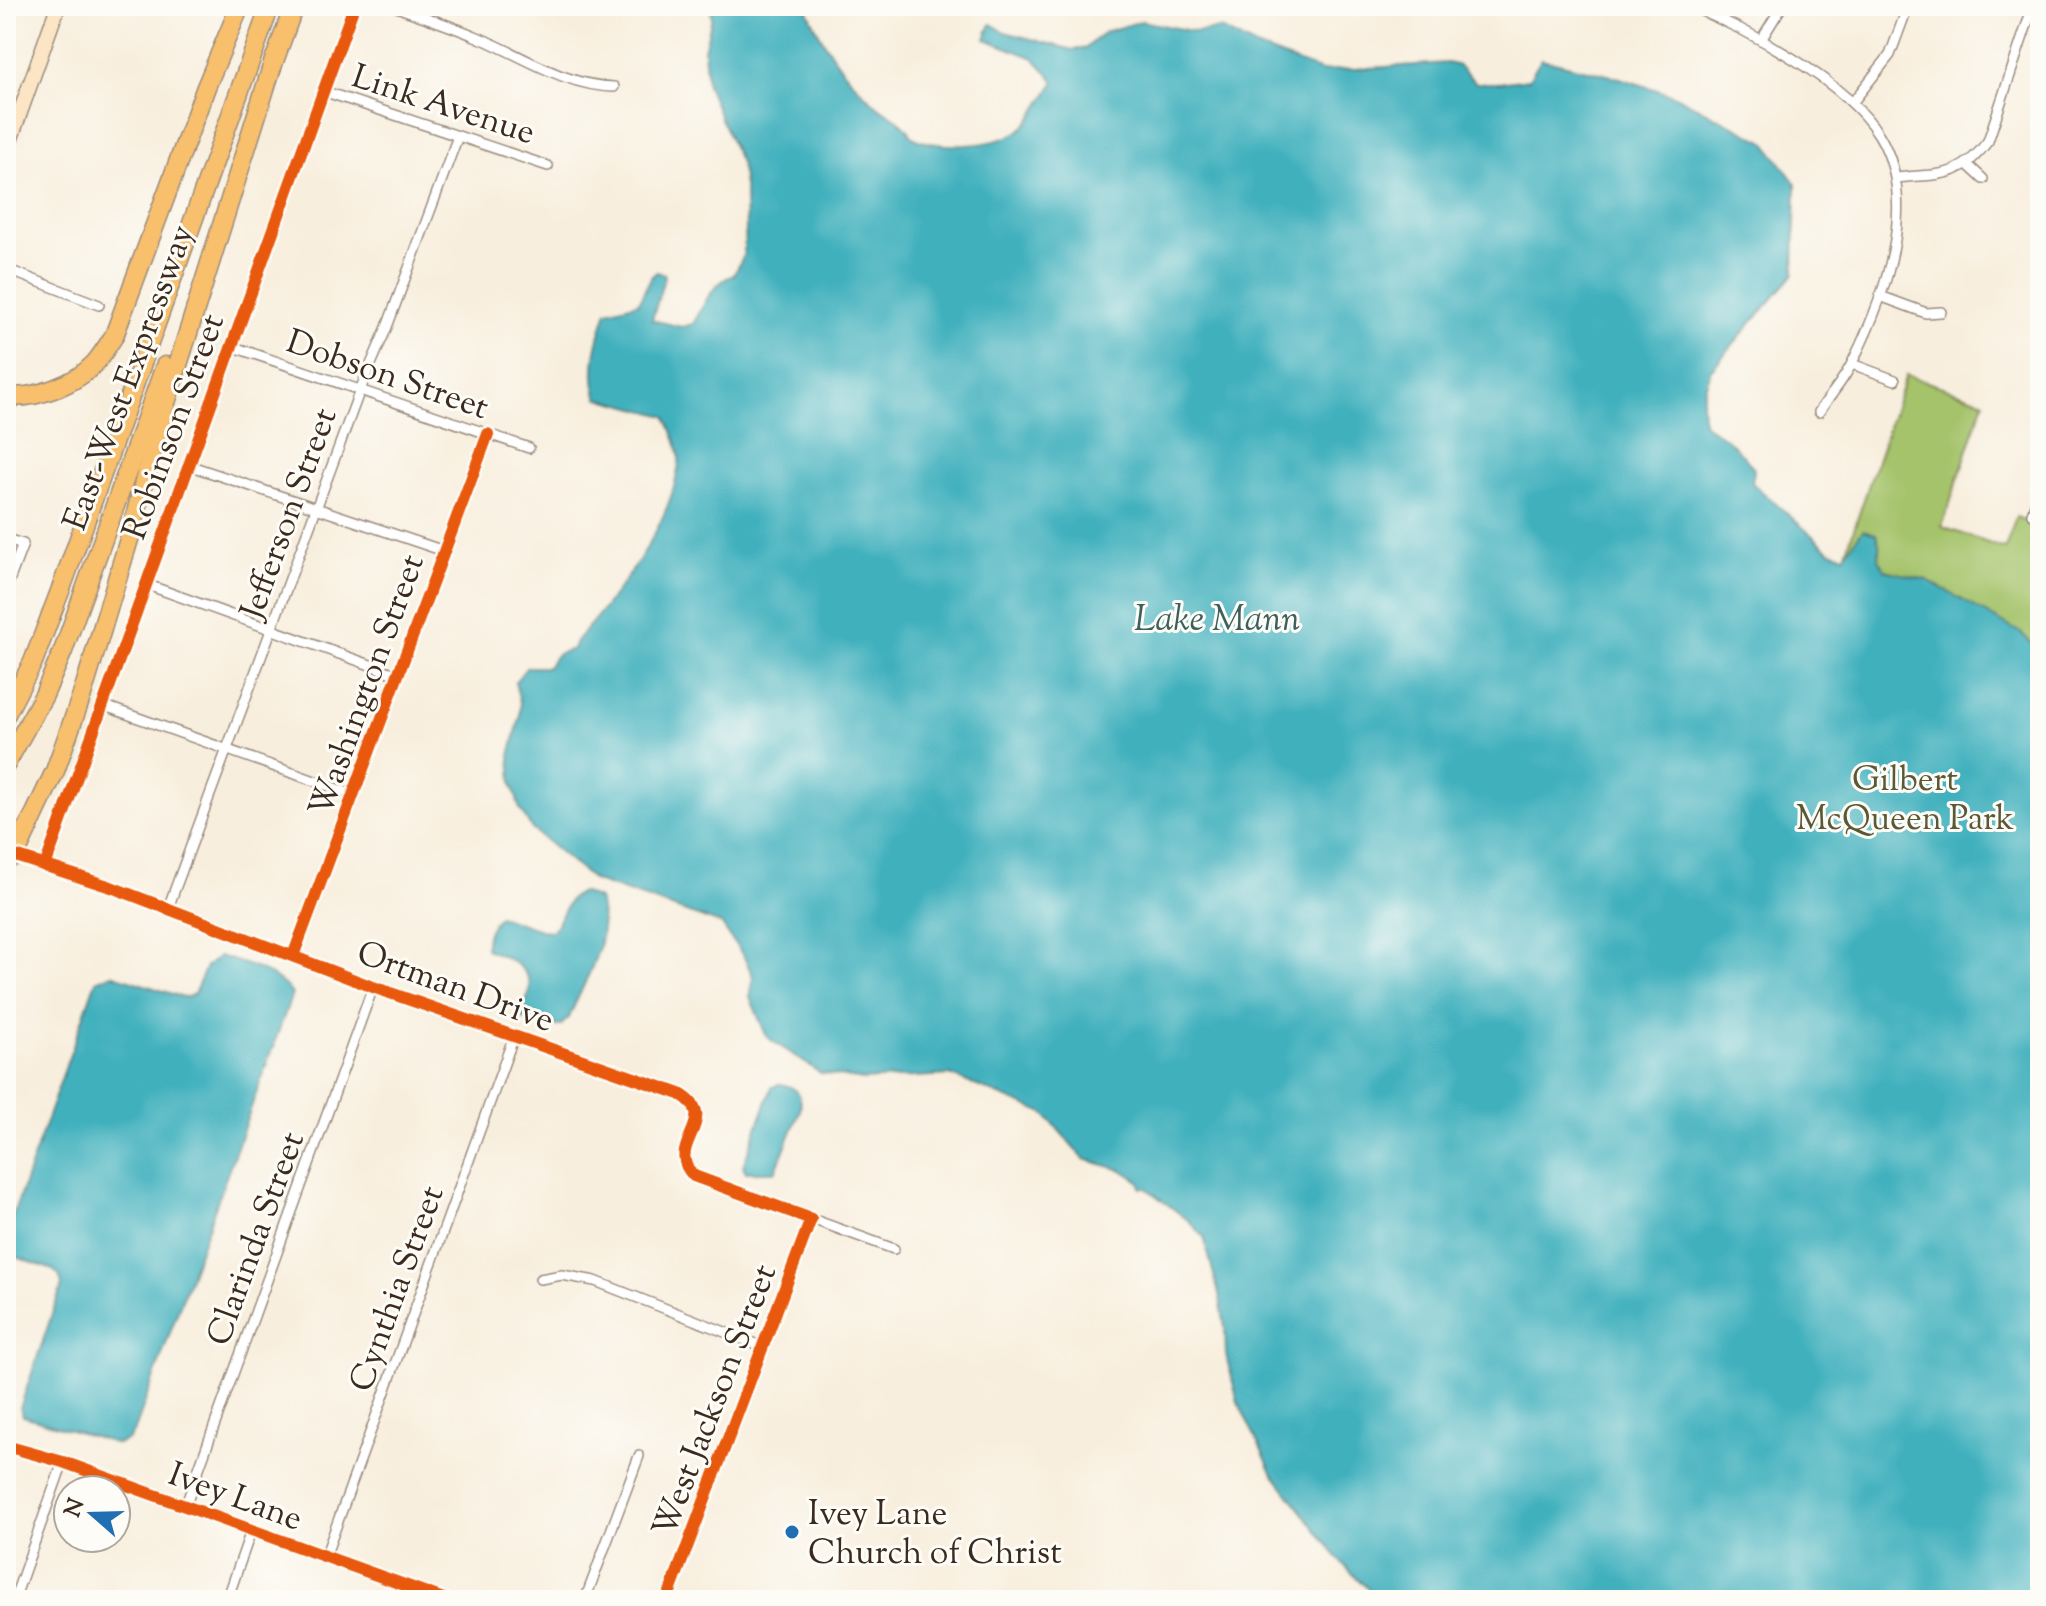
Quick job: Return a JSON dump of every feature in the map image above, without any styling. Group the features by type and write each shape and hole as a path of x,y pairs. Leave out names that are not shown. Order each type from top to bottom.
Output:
{"highway":[{"path":"6,396 20,398 56,389 94,364 114,336 206,87 240,6"},
{"name":"East-West Expressway","path":"6,714 33,662 62,586 270,6"},
{"name":"East-West Expressway","path":"6,764 44,695 63,651 294,6"},
{"path":"10,854 55,771 83,692 130,536 158,428 275,57"}],"main road":[{"path":"6,152 58,6"}],"street":[{"name":"Robinson Street","path":"45,866 354,6"},
{"path":"394,6 475,36 540,68 614,87"},
{"path":"1690,6 1761,40 1852,103 1880,138 1897,178 1897,235 1880,296 1852,364 1819,412"},
{"path":"1761,40 1782,6"},
{"path":"1852,103 1890,55 1908,6"},
{"path":"1897,178 1952,172 1968,165 1988,141 2033,6"},
{"name":"Link Avenue","path":"323,91 548,166"},
{"name":"Jefferson Street","path":"168,908 360,390 387,327 458,136"},
{"path":"1968,165 1983,179"},
{"path":"6,269 99,305"},
{"path":"1880,296 1926,313 1941,312"},
{"name":"Dobson Street","path":"231,346 529,448"},
{"path":"1852,364 1895,380"},
{"name":"Washington Street","path":"293,956 488,434"},
{"path":"188,465 444,551"},
{"path":"2036,515 2040,488"},
{"path":"6,539 23,544 6,589"},
{"path":"145,584 398,675"},
{"path":"102,705 354,795"},
{"name":"Ortman Drive","path":"10,854 168,908 373,987 689,1099 697,1110 697,1119 683,1160 694,1176 894,1249"},
{"name":"Clarinda Street","path":"185,1507 373,987"},
{"name":"Cynthia Street","path":"325,1557 514,1036"},
{"name":"West Jackson Street","path":"667,1600 811,1219"},
{"path":"540,1279 562,1275 595,1281 763,1347"},
{"name":"Ivey Lane","path":"6,1446 63,1462 446,1600"},
{"path":"585,1600 639,1456"},
{"path":"14,1600 63,1462"},
{"path":"227,1600 251,1531"}],"green space":[{"name":"Gilbert McQueen Park","path":"1906,375 1984,401 1942,527 2005,549 2016,517 2040,526 2040,870 1736,878"}],"water":[{"name":"Lake Mann","path":"710,6 806,6 827,46 864,94 901,122 912,137 936,144 980,144 1017,132 1033,115 1055,81 1034,58 985,39 991,24 1005,32 1073,50 1086,48 1105,32 1142,21 1196,32 1221,29 1256,47 1321,71 1448,63 1459,66 1476,83 1498,83 1529,79 1541,59 1620,78 1673,95 1765,142 1796,184 1794,274 1710,371 1702,400 1703,423 1725,438 1754,469 1752,483 1830,551 1844,555 1863,530 1876,534 1880,547 1878,559 1885,570 1927,580 2021,633 2040,651 2040,1600 1379,1600 1341,1562 1273,1474 1238,1402 1226,1355 1220,1298 1204,1237 1188,1220 1146,1188 1141,1188 1140,1182 1122,1170 1084,1159 1044,1113 950,1075 863,1080 820,1073 767,1037 750,997 753,976 721,924 593,880 532,829 520,809 512,783 510,755 520,717 515,682 527,667 547,667 557,654 573,649 576,641 608,603 654,535 674,487 679,463 677,445 666,416 598,398 594,366 607,311 638,303 657,272 665,275 652,320 682,327 693,324 709,295 720,283 734,275 743,257 746,229 741,165 707,86 704,50 712,17"},
{"path":"581,892 598,899 602,930 595,960 569,1018 560,1026 542,1025 519,1017 530,989 529,980 519,966 486,949 489,931 499,916 540,930 553,931 571,898"},
{"path":"219,956 269,974 292,994 136,1427 128,1440 117,1444 23,1416 20,1408 62,1285 59,1275 53,1270 8,1254 6,1235 96,981 111,974 185,998 194,994 206,967"},
{"path":"780,1084 797,1092 800,1111 775,1172 746,1172 743,1166 772,1087"}],"cycle path":[{"path":"45,866 354,6"},
{"path":"293,956 488,434"},
{"path":"6,853 111,887 373,987 680,1094 692,1103 696,1113 684,1154 686,1165 694,1176 811,1219 667,1600"},
{"path":"6,1446 63,1462 446,1600"}],"place":[{"name":"Ivey Lane Church of Christ","path":"792,1532"}]}
